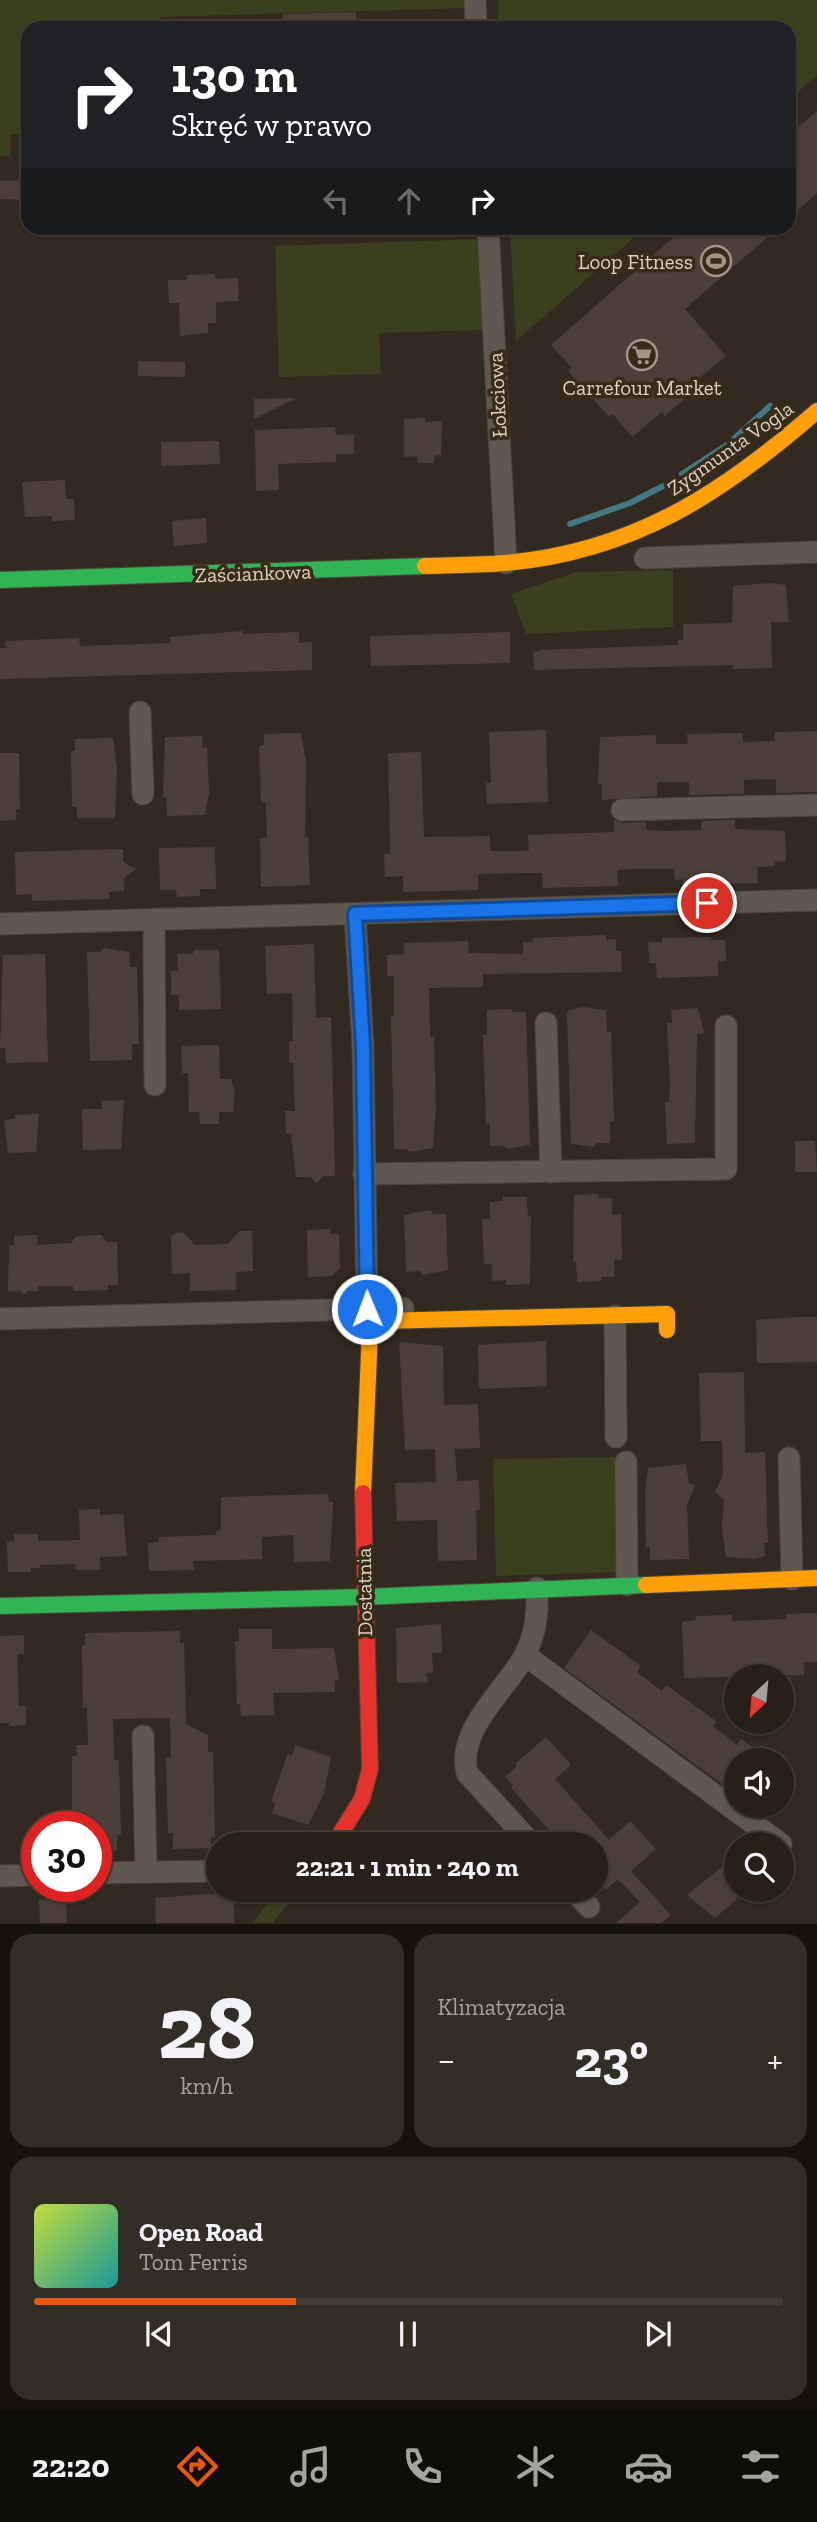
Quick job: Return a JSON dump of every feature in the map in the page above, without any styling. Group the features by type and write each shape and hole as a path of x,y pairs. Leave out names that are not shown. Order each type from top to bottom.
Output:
{"street":[{"path":"475,0 476,21"},
{"name":"Łokciowa","path":"488,235 506,563"},
{"name":"Zygmunta Vogla","path":"506,563 558,556 612,542 668,517 712,493 817,411"},
{"path":"645,558 817,552"},
{"name":"Zaściankowa","path":"0,580 506,563"},
{"path":"140,712 143,794"},
{"path":"622,810 817,806"},
{"path":"0,924 817,901"},
{"path":"355,914 363,1045 367,1309"},
{"path":"154,919 155,1084"},
{"path":"546,1023 551,1172"},
{"path":"364,1174 726,1169 726,1026"},
{"path":"0,1319 636,1301"},
{"path":"617,1437 615,1316 667,1314 667,1329"},
{"name":"Dostatnia","path":"341,1832 362,1799 370,1769 364,1597 363,1460 370,1331 381,1321 615,1316"},
{"path":"789,1458 792,1579"},
{"path":"626,1462 627,1585"},
{"path":"0,1606 364,1597 817,1578"},
{"path":"521,1832 467,1773 464,1762 478,1723 525,1656 538,1618 537,1588"},
{"path":"525,1656 765,1832"},
{"path":"143,1736 146,1872"},
{"path":"112,1873 206,1871"},
{"path":"0,1876 21,1875"},
{"path":"584,1902 589,1907"}],"green space":[{"path":"0,0 466,0 467,8 160,17 160,21 21,21 21,134 10,134 11,156 0,156"},
{"path":"498,0 817,0 817,75 796,94 796,21 499,21"},
{"path":"510,235 637,235 516,341"},
{"path":"480,239 484,330 379,333 381,374 279,377 275,246"},
{"path":"673,570 673,627 526,634 511,594 577,572"},
{"path":"620,1457 623,1572 496,1576 493,1459"},
{"path":"269,1902 290,1902 273,1923 252,1923"}],"building":[{"path":"356,12 356,21 283,21 283,14"},
{"path":"817,111 817,193 796,212 796,129"},
{"path":"21,180 21,200 0,199 0,181"},
{"path":"676,235 770,235 685,309 726,356 697,380 700,385 665,416 662,412 632,437 613,414 609,417 568,371 572,368 551,345"},
{"path":"215,274 215,279 238,278 239,301 216,302 216,323 208,323 208,333 180,336 179,303 169,303 168,280 187,280 187,275"},
{"path":"138,361 185,362 185,377 138,376"},
{"path":"296,398 254,419 254,399"},
{"path":"425,418 425,422 442,421 441,455 434,456 434,463 418,463 417,456 404,457 404,419"},
{"path":"335,427 336,435 354,434 354,454 336,454 336,462 278,464 279,490 256,491 255,430"},
{"path":"219,441 220,464 161,466 161,442"},
{"path":"65,480 66,499 74,499 75,520 52,521 52,516 25,517 22,482"},
{"path":"206,518 207,543 174,546 172,521"},
{"path":"770,583 786,585 789,622 771,622 772,668 733,669 733,665 534,670 533,652 541,650 678,645 678,640 683,640 683,624 732,623 733,586"},
{"path":"243,631 243,634 299,632 299,643 312,642 312,670 0,679 0,648 6,648 5,641 79,638 80,646 170,643 170,637"},
{"path":"510,632 510,663 371,666 370,636"},
{"path":"546,730 548,802 487,804 486,783 491,783 489,732"},
{"path":"817,731 817,792 776,793 776,779 744,780 744,794 689,795 689,782 657,782 657,796 602,800 602,784 598,784 600,737 656,735 656,744 688,744 687,734 743,733 743,742 775,741 775,732"},
{"path":"301,733 306,762 305,837 308,837 310,885 261,887 260,838 267,838 266,802 261,802 259,746 264,745 264,734"},
{"path":"202,736 203,748 207,747 209,793 205,815 167,816 166,797 163,797 165,737"},
{"path":"113,738 117,768 115,818 77,818 77,807 72,807 71,751 75,751 75,739"},
{"path":"421,752 424,837 490,836 490,851 523,851 529,850 528,835 614,832 614,820 622,823 646,822 646,830 668,831 701,830 701,821 735,820 735,829 785,831 786,861 775,862 775,866 757,867 758,883 683,885 682,879 675,880 674,869 636,869 617,870 618,886 543,888 542,873 478,874 478,890 403,892 403,876 385,877 384,854 390,854 388,753"},
{"path":"0,753 19,753 20,809 16,809 16,820 0,821"},
{"path":"215,847 216,889 200,889 200,896 177,897 176,890 160,890 159,848"},
{"path":"123,849 123,862 136,869 124,878 124,891 109,892 109,899 32,901 32,894 16,895 15,852"},
{"path":"606,935 606,940 616,939 616,951 621,951 622,972 483,974 483,987 429,988 430,1037 434,1037 436,1107 433,1148 410,1152 406,1149 394,1149 391,1016 394,1015 394,976 387,976 387,955 404,954 404,943 468,941 469,953 523,954 523,942 533,942 532,938"},
{"path":"711,937 711,940 725,940 726,961 718,961 718,976 657,978 656,963 649,963 648,942 662,942 662,938"},
{"path":"314,944 316,1018 331,1017 335,1176 323,1176 317,1183 310,1177 296,1177 291,1134 286,1134 285,1111 295,1111 293,1063 289,1063 289,1041 293,1041 292,993 267,994 265,946"},
{"path":"103,948 129,952 130,967 137,967 139,1044 132,1044 132,1060 90,1061 87,952 100,952"},
{"path":"193,950 219,950 221,1009 179,1010 179,995 171,995 171,971 178,971 177,954 193,954"},
{"path":"45,954 48,1062 6,1063 5,1048 0,1048 3,955"},
{"path":"583,1007 606,1010 607,1032 611,1032 614,1121 610,1121 610,1143 597,1143 593,1147 571,1144 567,1011"},
{"path":"698,1008 704,1033 697,1034 695,1143 667,1144 665,1102 669,1102 670,1088 667,1023 672,1023 671,1010"},
{"path":"510,1009 514,1012 526,1012 530,1145 507,1149 504,1146 490,1146 490,1124 486,1124 483,1035 487,1035 487,1010"},
{"path":"219,1045 220,1079 231,1079 235,1092 233,1112 219,1112 219,1124 200,1124 199,1112 189,1112 188,1073 182,1073 181,1046"},
{"path":"124,1100 121,1149 83,1150 82,1109 102,1109 102,1101"},
{"path":"39,1114 36,1152 8,1153 4,1120 15,1119 15,1115"},
{"path":"795,1141 815,1141 817,1172 795,1172"},
{"path":"598,1194 599,1198 612,1198 612,1215 621,1214 622,1260 614,1260 615,1277 601,1277 601,1281 577,1282 576,1262 573,1262 574,1195"},
{"path":"503,1197 527,1197 528,1217 531,1216 530,1284 506,1285 506,1280 492,1281 492,1264 484,1264 482,1219 490,1219 490,1202 503,1201"},
{"path":"430,1210 433,1214 446,1214 448,1270 423,1275 420,1271 406,1272 404,1215"},
{"path":"330,1229 330,1234 339,1234 340,1268 332,1276 308,1277 307,1230"},
{"path":"240,1231 252,1231 253,1271 236,1272 236,1290 190,1291 190,1273 172,1274 171,1237 176,1233 183,1232 195,1245 228,1244"},
{"path":"37,1235 37,1245 71,1243 77,1236 101,1235 106,1242 117,1242 118,1285 108,1285 108,1290 73,1291 73,1286 38,1286 39,1291 28,1291 24,1295 20,1291 8,1292 9,1245 14,1245 14,1236"},
{"path":"817,1317 817,1362 757,1363 756,1320"},
{"path":"546,1341 547,1386 479,1389 478,1345"},
{"path":"399,1342 443,1346 444,1405 478,1404 480,1448 455,1449 457,1481 479,1480 480,1510 476,1510 477,1560 438,1561 437,1520 397,1521 395,1483 436,1482 435,1449 405,1450"},
{"path":"744,1372 745,1453 765,1452 768,1543 764,1543 765,1556 755,1559 726,1557 722,1527 724,1500 715,1492 723,1475 722,1441 701,1441 699,1373"},
{"path":"686,1464 689,1483 695,1486 687,1504 689,1559 650,1560 650,1547 646,1547 645,1491 648,1468"},
{"path":"328,1494 329,1502 333,1502 330,1561 294,1562 293,1535 262,1537 262,1559 193,1561 194,1570 149,1571 148,1543 159,1542 159,1537 216,1535 216,1531 221,1530 221,1497"},
{"path":"100,1509 100,1515 123,1514 127,1556 100,1557 100,1570 76,1570 75,1564 40,1565 40,1568 31,1568 31,1572 8,1572 7,1542 14,1541 14,1534 38,1534 38,1541 80,1540 79,1510"},
{"path":"817,1613 817,1662 804,1662 804,1675 794,1675 794,1664 724,1664 724,1677 684,1678 682,1622 696,1620 696,1616 732,1615 732,1621 787,1619 786,1614"},
{"path":"441,1624 442,1653 432,1653 433,1672 426,1673 428,1682 397,1683 396,1628"},
{"path":"239,1629 272,1629 272,1649 334,1648 339,1680 335,1680 335,1692 273,1693 274,1715 241,1716 240,1704 237,1704 235,1641 239,1641"},
{"path":"591,1630 641,1666 637,1672 662,1691 666,1685 716,1721 713,1726 737,1745 741,1739 753,1748 724,1748 724,1785 564,1668"},
{"path":"180,1631 180,1643 184,1643 186,1724 208,1735 208,1752 213,1752 215,1832 206,1832 206,1848 173,1849 173,1833 168,1833 166,1758 171,1758 170,1718 113,1719 114,1760 119,1760 121,1835 117,1835 117,1851 112,1851 112,1811 72,1811 72,1756 77,1756 76,1745 88,1745 87,1707 83,1708 82,1645 85,1645 85,1633"},
{"path":"24,1635 24,1654 17,1654 19,1706 26,1706 26,1725 9,1726 9,1723 0,1723 0,1636"},
{"path":"546,1737 571,1765 555,1779 602,1832 551,1832 511,1788 513,1785 505,1777 517,1766 515,1764"},
{"path":"295,1745 331,1757 324,1793 308,1825 272,1813 276,1803 271,1801 287,1754 292,1756"},
{"path":"630,1821 656,1849 631,1871 671,1915 661,1923 616,1923 640,1902 618,1879 608,1888 608,1839"},
{"path":"724,1865 724,1902 734,1902 715,1918 687,1895"},
{"path":"206,1894 206,1902 234,1902 234,1923 156,1923 155,1898"},
{"path":"39,1902 66,1902 67,1923 40,1923"}],"waterway":[{"path":"682,474 727,445 770,406"},
{"path":"570,524 630,503 663,486"}],"traffic: fast":[{"path":"0,580 425,566"},
{"path":"0,1606 364,1597 646,1585"}],"traffic: slow":[{"path":"425,566 505,563 551,557 635,532 674,514 711,492 747,468 817,411"},
{"path":"363,1493 370,1331 381,1321 667,1314 667,1330"},
{"path":"646,1585 817,1578"}],"traffic: jam":[{"path":"341,1832 362,1799 370,1769 363,1493"}],"place":[{"name":"Loop Fitness","path":"716,261"},
{"name":"Carrefour Market","path":"642,355"}],"route":[{"path":"367,1309 363,1045 355,914 707,903"}]}
